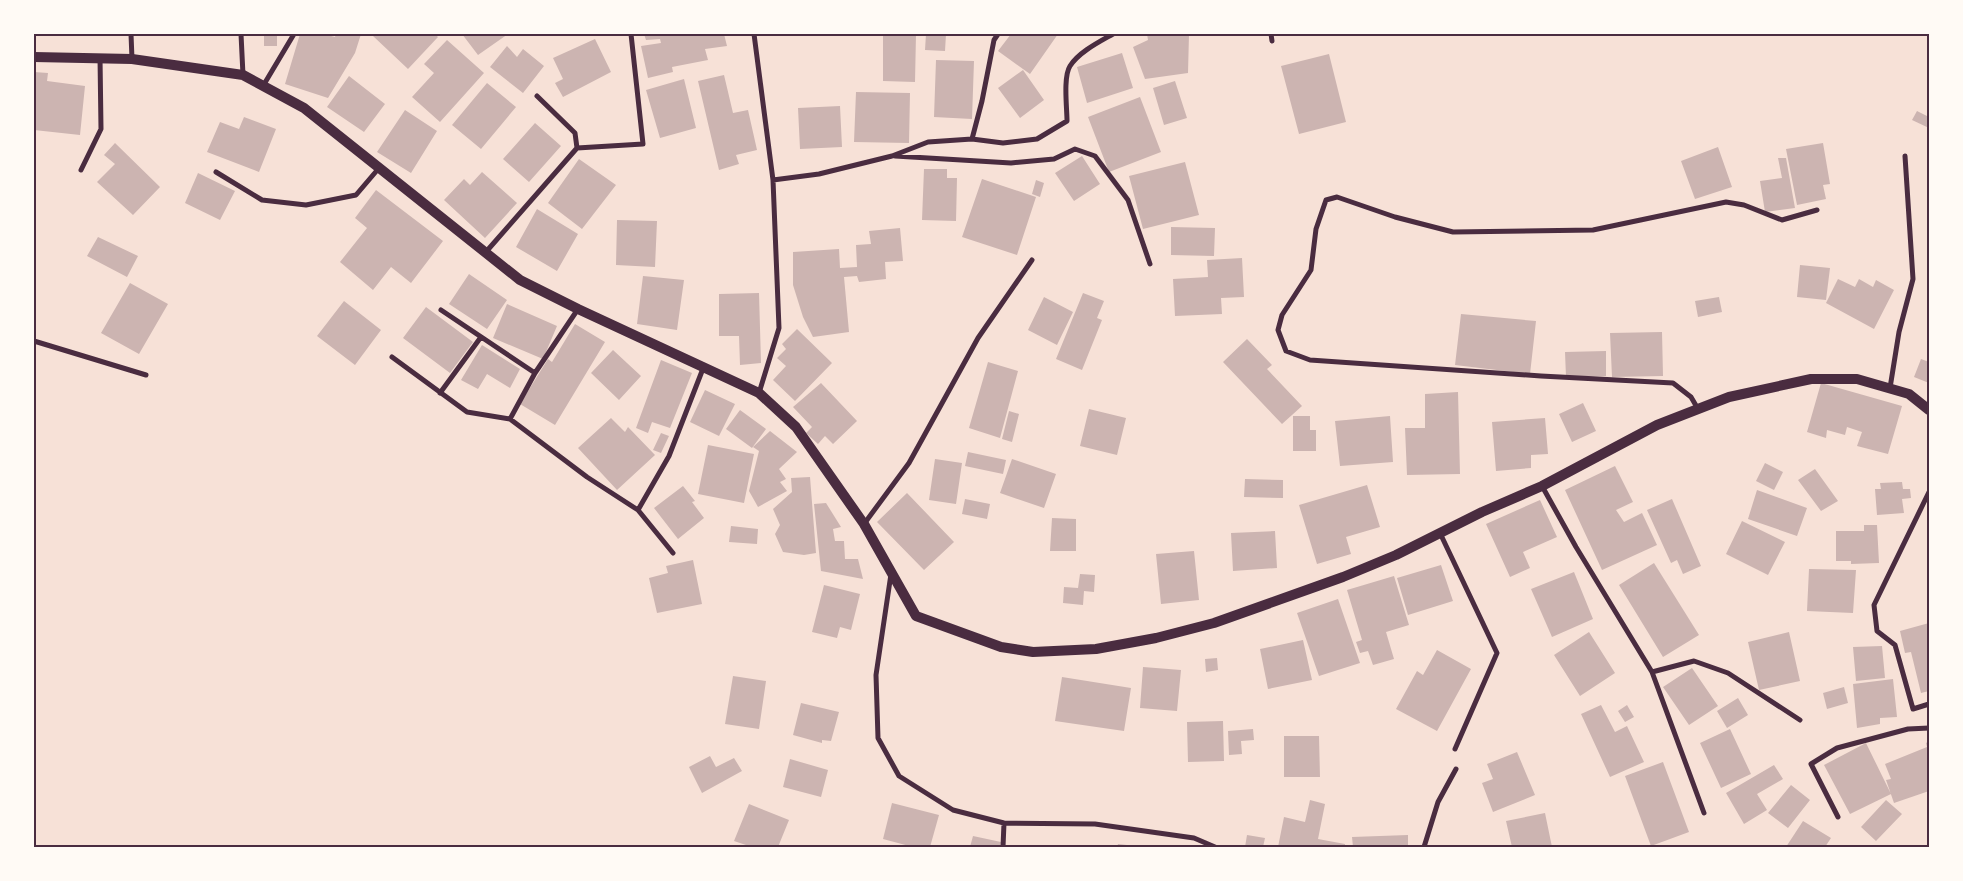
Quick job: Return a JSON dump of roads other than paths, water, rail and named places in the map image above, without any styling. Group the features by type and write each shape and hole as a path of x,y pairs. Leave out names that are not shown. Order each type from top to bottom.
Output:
{"main road":[{"path":"34,56 132,59 243,75 304,108 520,280 578,309 760,392 796,427 864,524 916,616 1001,647 1033,652 1096,650 1156,638 1214,623 1343,577 1396,555 1482,512 1542,486 1657,425 1729,398 1811,379 1857,379 1909,394 1929,410"}],"street":[{"path":"131,34 132,59"},
{"path":"241,34 243,75"},
{"path":"263,86 294,34"},
{"path":"485,253 577,148 643,144 631,34"},
{"path":"754,34 773,180 779,328 760,392"},
{"path":"972,139 982,101 994,40 998,34"},
{"path":"773,180 819,174 892,156 928,142 972,139 1003,142 1037,139 1067,121 1066,85 1069,67 1085,52 1113,34"},
{"path":"1271,34 1272,40"},
{"path":"81,170 101,129 100,57"},
{"path":"537,96 575,133 577,148"},
{"path":"892,156 1011,163 1054,159 1075,150 1095,156 1128,200 1150,264"},
{"path":"1890,388 1899,332 1914,279 1905,156"},
{"path":"216,172 262,200 306,205 356,195 380,168"},
{"path":"1699,409 1691,397 1673,383 1310,360 1286,352 1278,330 1282,315 1311,270 1316,229 1326,200 1337,198 1395,217 1452,232 1593,230 1726,202 1744,205 1782,220 1817,210"},
{"path":"864,524 909,463 978,338 1032,260"},
{"path":"510,419 535,373 578,309"},
{"path":"441,310 535,373"},
{"path":"440,393 481,337"},
{"path":"34,340 146,375"},
{"path":"392,357 467,412 510,419 588,477 638,510 674,553"},
{"path":"638,510 669,456 704,365"},
{"path":"1542,486 1576,547 1652,672 1704,813"},
{"path":"1929,492 1874,605 1877,631 1895,645 1913,709 1929,704"},
{"path":"1440,533 1497,653 1455,750"},
{"path":"892,571 876,675 878,738 899,776 953,810 1004,823 1094,824 1194,838 1215,847"},
{"path":"1652,672 1694,661 1728,673 1800,720"},
{"path":"1838,817 1811,764 1837,748 1908,729 1929,728"},
{"path":"1424,847 1438,802 1456,769"},
{"path":"1003,847 1004,823"}]}
